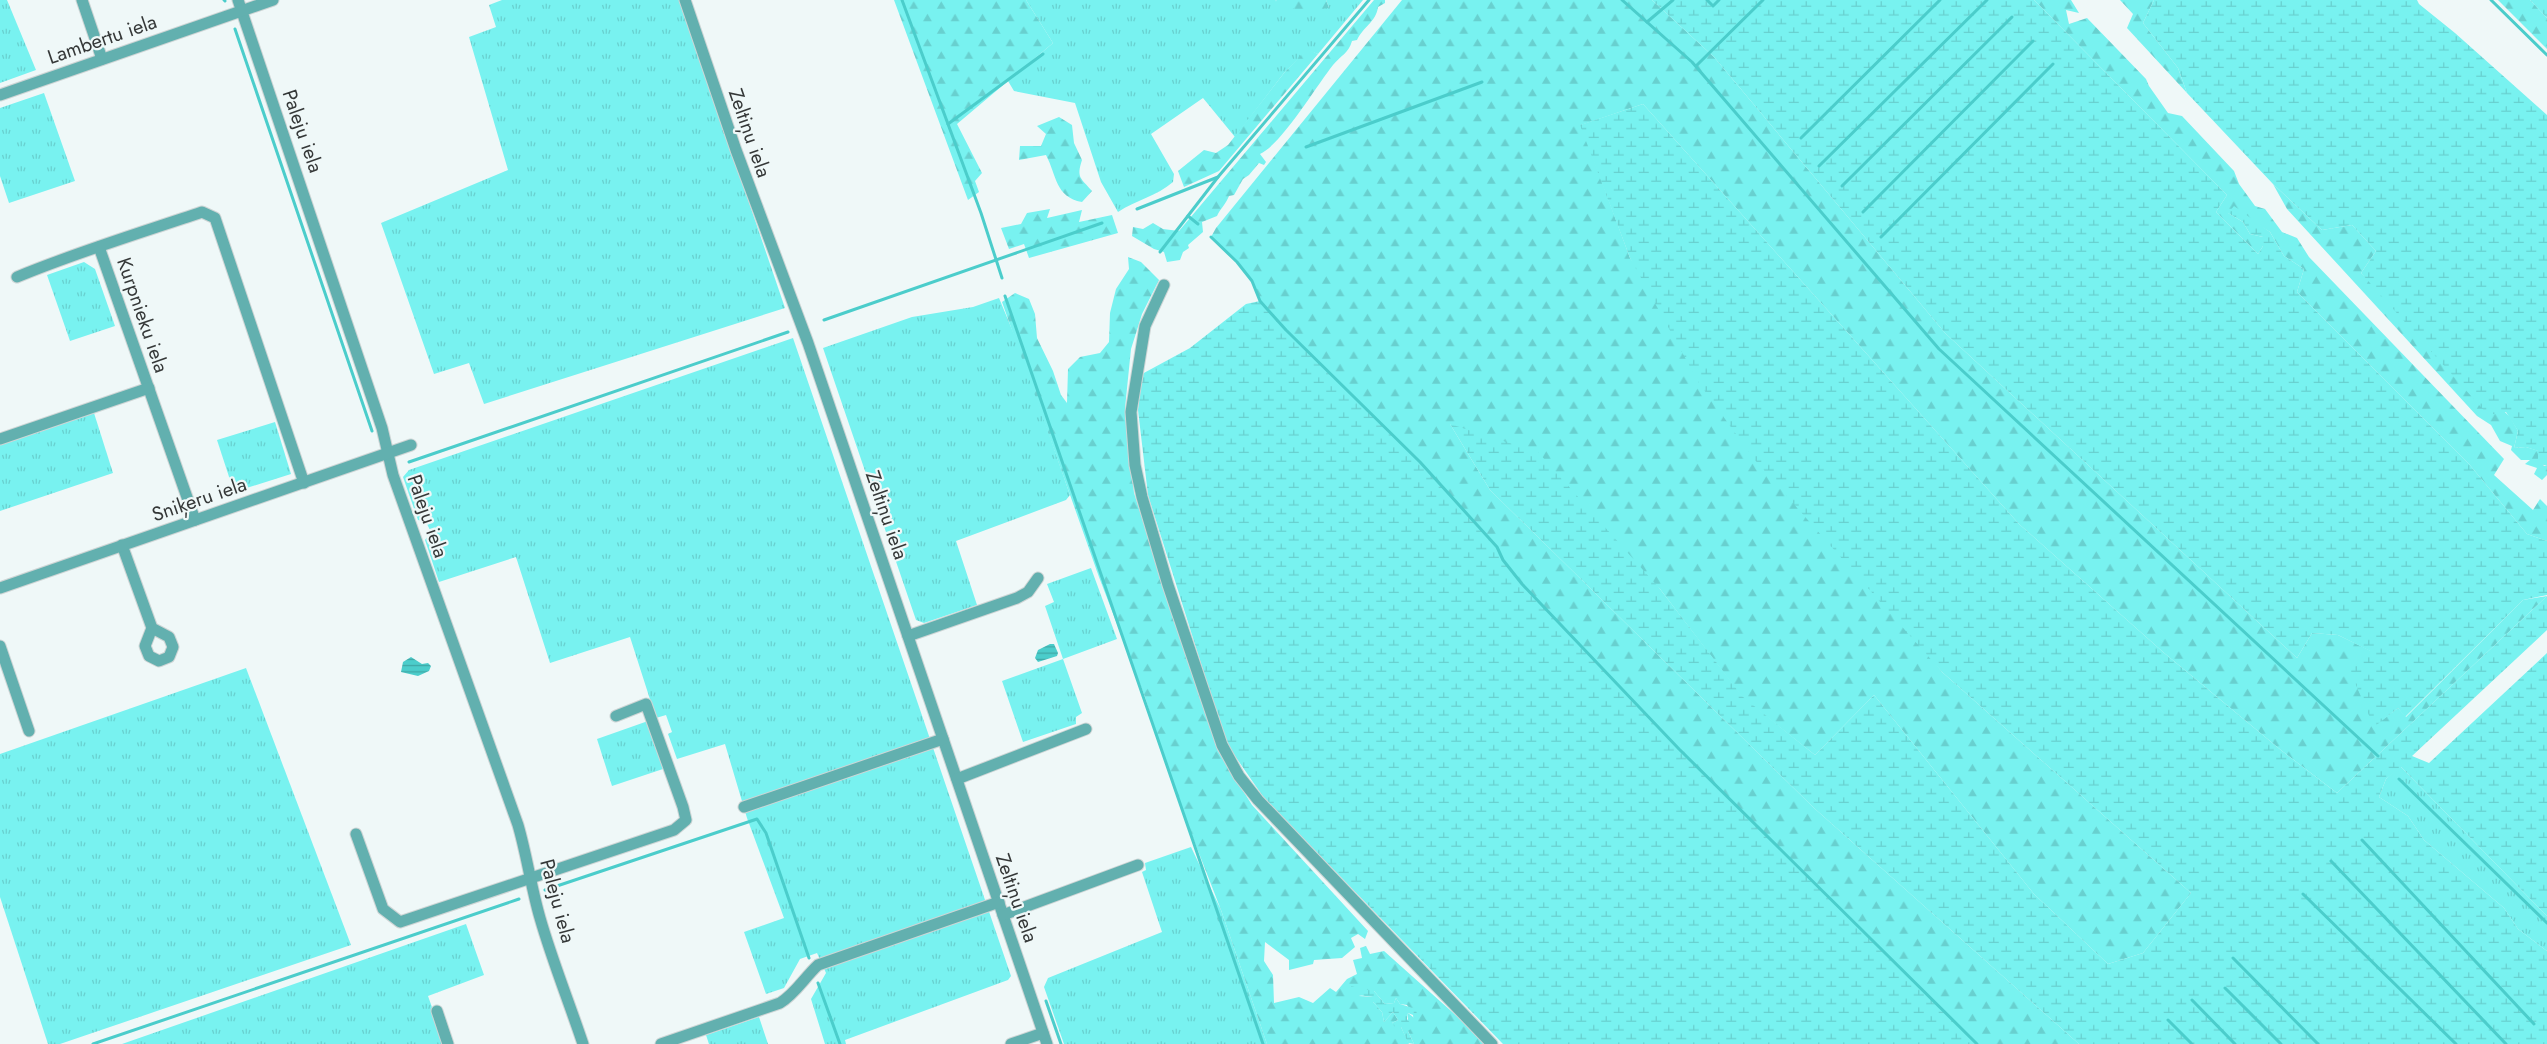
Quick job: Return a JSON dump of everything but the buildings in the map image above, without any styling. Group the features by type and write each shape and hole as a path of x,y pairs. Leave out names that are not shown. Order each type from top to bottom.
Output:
{"street":[{"path":"82,0 102,59"},
{"name":"Lambertu iela","path":"0,95 102,59 240,5 273,0"},
{"name":"Zeltiņu iela","path":"685,0 736,150 808,343 1045,1038"},
{"name":"Paleju iela","path":"240,5 382,428 393,475 518,825 541,920 583,1044"},
{"name":"Kurpnieku iela","path":"195,520 100,247 202,212 215,218 304,483"},
{"path":"17,277 76,253 100,247"},
{"path":"1164,285 1145,326 1134,392 1131,412 1136,465 1142,496 1168,585 1222,745 1239,776 1258,800 1492,1044"},
{"path":"0,439 149,388"},
{"name":"Sniķeru iela","path":"0,588 411,445"},
{"path":"122,545 152,628"},
{"path":"908,636 1017,598 1028,592 1038,578"},
{"path":"0,646 29,731"},
{"path":"356,834 383,908 400,922 674,830 686,820 646,704 616,716"},
{"path":"957,779 1086,729"},
{"path":"744,807 943,739"},
{"path":"1003,915 1138,865"},
{"path":"661,1044 780,1003 788,998 803,979 818,965 999,902"},
{"path":"437,1011 448,1044"},
{"path":"1011,1044 1045,1038"}],"green space":[{"path":"0,0 7,0 36,70 0,83"},
{"path":"502,0 680,0 785,308 484,404 469,363 434,374 381,223 508,170 469,37 496,27 489,5"},
{"path":"894,0 1026,0 1053,43 957,124 982,173 975,181 979,192 968,200"},
{"path":"1026,0 1277,0 1275,1 1329,8 1326,0 1363,0 1318,54 1307,50 1284,73 1235,137 1203,98 1151,134 1174,174 1173,182 1160,191 1118,212 1101,182 1075,103 1014,91 1008,81 1053,43"},
{"path":"1326,0 1329,8 1294,9 1281,5 1275,1"},
{"path":"1374,0 1385,0 1385,3 1378,7 1372,21 1357,40 1352,41 1347,51 1333,65 1288,127 1269,148 1260,154 1266,162 1264,165 1259,163 1243,179 1234,195 1229,196 1217,216 1202,222 1203,232 1188,245 1189,248 1183,252 1180,260 1167,262 1164,252 1154,249 1132,236 1133,227 1143,229 1153,223 1163,229 1179,231"},
{"path":"1402,0 1652,0 1714,57 1945,333 2297,658 2312,633 2338,635 2371,651 2374,726 2398,708 2406,717 2523,600 2547,596 2337,793 2282,751 2163,652 2019,524 1643,104 1581,125 1630,258 1942,672 2191,893 2143,953 2108,964 2034,894 1874,695 1815,755 1743,698 1660,589 1450,424 1490,490 1814,808 2079,1044 1977,1044 1679,749 1522,584 1503,560 1497,547 1420,462 1286,330 1260,301 1252,281 1237,262 1211,237 1216,228"},
{"path":"1652,0 2034,0 2227,195 2216,212 2258,254 2263,246 2263,237 2250,234 2243,222 2228,213 2234,206 2270,232 2284,256 2304,269 2297,292 2469,464 2527,534 2547,541 2547,595 2523,600 2405,717 2398,708 2374,727 2350,671 2370,651 2338,635 2312,633 2297,658 1945,333 1714,57"},
{"path":"2034,0 2071,0 2079,13 2066,10 2069,24 2087,18 2146,79 2168,113 2182,116 2234,171 2239,184 2255,206 2265,209 2282,232 2297,238 2309,257 2504,459 2494,475 2533,510 2540,499 2547,506 2547,541 2527,534 2469,464 2297,292 2304,269 2284,256 2270,232 2249,219 2228,213 2243,222 2250,234 2263,237 2263,246 2258,254 2216,212 2227,195"},
{"path":"2120,0 2154,0 2143,23 2178,68 2187,93 2127,28 2133,14"},
{"path":"2154,0 2417,0 2419,4 2455,33 2547,115 2547,466 2538,463 2538,451 2526,447 2514,448 2518,431 2506,412 2488,415 2361,273 2376,251 2352,225 2322,230 2273,184 2187,93 2178,68 2143,23"},
{"path":"2498,0 2530,0 2547,18 2547,49"},
{"path":"2530,0 2547,0 2547,18"},
{"path":"1307,49 1318,54 1219,171 1184,187 1178,171 1204,150 1216,153 1228,145 1284,73"},
{"path":"44,93 75,181 9,203 0,176 0,108"},
{"path":"1643,104 2019,524 2163,652 2282,751 2337,793 2547,596 2547,630 2412,756 2429,763 2547,653 2547,916 2401,767 2386,779 2379,797 2408,816 2424,840 2504,908 2518,929 2547,951 2547,1044 2079,1044 1814,808 1490,490 1450,424 1538,452 1660,589 1743,697 1815,755 1874,695 2034,894 2108,964 2143,953 2191,893 1942,672 1754,459 1699,383 1630,258 1580,125"},
{"path":"1059,117 1072,125 1074,143 1082,160 1079,171 1082,180 1092,191 1082,202 1067,196 1062,190 1046,155 1019,160 1020,146 1041,146 1046,134 1037,126"},
{"path":"2273,184 2322,230 2352,225 2376,251 2361,273 2510,417 2518,431 2514,448 2526,447 2539,451 2538,457 2544,466 2547,466 2547,475 2542,480 2534,474 2537,468 2525,464 2530,460 2521,460 2511,450 2512,446 2500,441 2491,425 2477,416 2287,209"},
{"path":"1050,209 1047,218 1082,210 1079,222 1112,215 1118,233 1029,258 1024,244 1009,249 1001,228 1021,224 1027,213"},
{"path":"1128,257 1141,262 1159,280 1142,314 1131,349 1125,408 1134,493 1218,751 1252,805 1368,931 1365,939 1358,934 1351,938 1355,947 1342,958 1314,960 1313,964 1289,970 1289,960 1265,942 1264,961 1273,975 1274,1003 1299,997 1313,1003 1330,988 1336,992 1347,979 1357,974 1353,960 1362,958 1360,948 1366,946 1370,954 1384,951 1488,1044 1414,1044 1408,1031 1408,1013 1418,1021 1407,1005 1400,1004 1396,998 1394,1003 1385,1004 1374,991 1359,996 1373,997 1373,1002 1382,1012 1384,1022 1393,1012 1398,1020 1392,1023 1401,1027 1409,1044 1267,1044 1221,910 1174,789 1145,697 1099,577 1002,302 1015,293 1029,299 1035,314 1037,338 1053,371 1061,395 1067,403 1068,369 1080,357 1100,353 1109,342 1110,313 1116,289 1129,269"},
{"path":"84,262 95,269 115,326 70,341 47,275"},
{"path":"999,298 1018,344 1070,495 1066,500 956,541 977,605 924,623 916,620 823,348 912,317 973,307"},
{"path":"1260,301 1286,330 1420,462 1497,547 1503,560 1522,584 1679,749 1977,1044 1503,1044 1264,798 1226,743 1148,495 1138,410 1142,374 1190,348 1246,304"},
{"path":"793,338 1011,976 1008,980 845,1040 846,1044 825,1044 811,999 826,973 817,953 800,959 784,988 766,994 744,932 784,918 747,818 725,744 677,759 668,734 672,732 666,715 656,718 630,637 550,663 516,557 439,582 425,540 431,532 426,522 418,520 403,477 409,470"},
{"path":"94,413 113,473 0,511 0,445"},
{"path":"275,422 291,474 234,492 217,440"},
{"path":"1091,568 1117,639 1063,659 1045,606 1054,602 1047,584"},
{"path":"1063,659 1082,713 1076,717 1076,724 1023,742 1002,681"},
{"path":"246,668 351,945 60,1044 48,1044 0,897 0,754"},
{"path":"648,721 663,769 612,786 597,739"},
{"path":"2400,766 2547,916 2547,951 2518,929 2504,908 2424,840 2408,816 2379,797 2386,779"},
{"path":"1191,847 1221,910 1267,1044 1064,1044 1044,987 1048,978 1162,932 1142,872 1146,870 1145,863"},
{"path":"466,924 484,975 428,996 445,1044 122,1044"},
{"path":"1350,986 1374,991 1385,1004 1394,1003 1396,998 1400,1004 1416,1009 1418,1021 1414,1023 1413,1015 1408,1013 1407,1019 1413,1027 1408,1031 1414,1044 1408,1043 1401,1027 1395,1027 1392,1023 1398,1020 1393,1012 1384,1022 1382,1012 1373,1002 1373,997 1350,994"},
{"path":"759,1017 768,1044 709,1044 706,1035"}],"shaded area":[{"path":"1054,644 1058,653 1057,656 1038,662 1035,658 1038,650"},
{"path":"411,657 422,664 428,663 431,666 429,671 418,676 401,672 403,662"}],"waterway":[{"path":"902,0 981,213 1002,278"},
{"path":"1137,209 1218,177 1369,0"},
{"path":"1622,0 1692,62 1939,349 2378,756"},
{"path":"1647,22 1673,0"},
{"path":"1707,0 1713,6 1719,0"},
{"path":"1696,66 1763,0"},
{"path":"1801,138 1940,0"},
{"path":"1819,166 1987,0"},
{"path":"2491,0 2547,55"},
{"path":"1842,186 2012,17"},
{"path":"235,29 372,431"},
{"path":"1863,212 2033,41"},
{"path":"948,124 1043,54"},
{"path":"1881,237 2053,64"},
{"path":"1306,147 1482,82"},
{"path":"1160,252 1218,177"},
{"path":"1188,216 1198,224"},
{"path":"824,320 1102,223"},
{"path":"1211,237 1237,262 1252,281 1260,301 1286,330 1420,462 1497,547 1503,560 1522,584 1679,749 1977,1044"},
{"path":"1005,296 1263,1044"},
{"path":"409,462 788,332"},
{"path":"2399,779 2547,923"},
{"path":"545,890 757,819 766,833 809,958"},
{"path":"2362,840 2534,1024"},
{"path":"2331,861 2506,1044"},
{"path":"2303,894 2456,1044"},
{"path":"93,1044 519,899"},
{"path":"2233,958 2318,1044"},
{"path":"818,983 840,1044"},
{"path":"2225,988 2281,1044"},
{"path":"2192,1000 2235,1044"},
{"path":"1046,1001 1061,1044"},
{"path":"2168,1020 2192,1044"}]}
